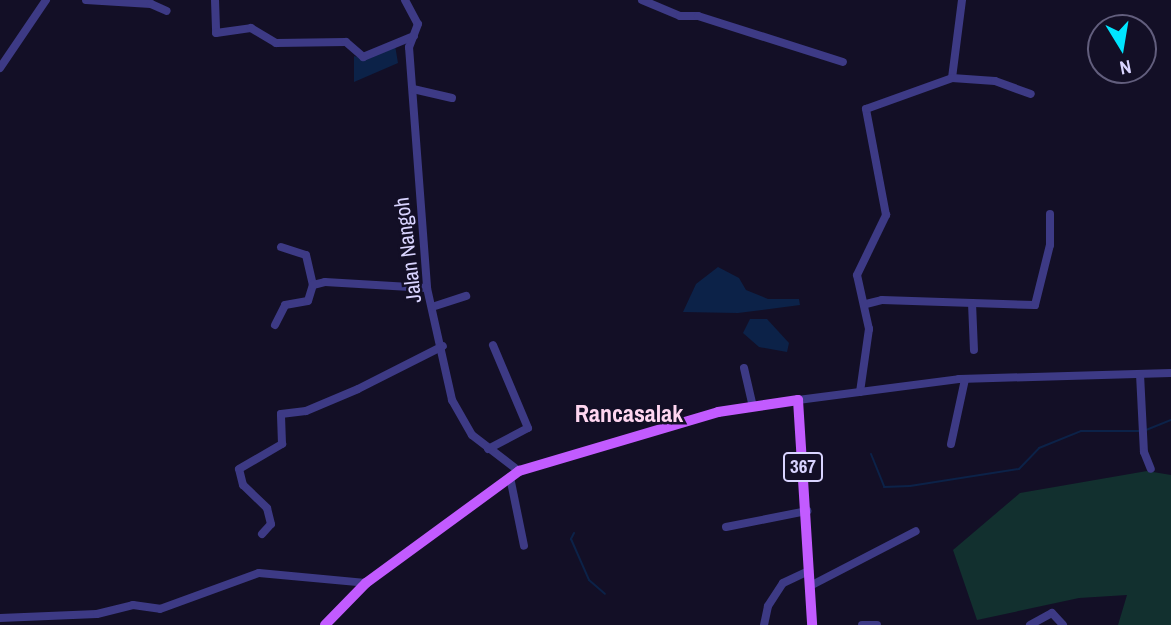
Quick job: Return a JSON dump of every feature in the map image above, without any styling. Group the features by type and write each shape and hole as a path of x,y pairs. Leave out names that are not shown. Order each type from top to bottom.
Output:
{"main road":[{"path":"325,625 366,583 514,474 558,456 753,406 798,400"},
{"name":"367","path":"798,400 797,441 802,512 809,535 811,625"}],"street":[{"path":"0,68 46,0"},
{"path":"86,0 151,4 167,11"},
{"path":"215,0 216,33 251,28 276,43 346,42 363,57 414,36"},
{"name":"Jalan Nangoh","path":"405,0 418,24 409,47 427,288 443,346 456,411 488,449 514,474"},
{"path":"642,0 680,16 698,16 844,62"},
{"path":"952,78 962,0"},
{"path":"860,392 868,340 866,304 857,275 886,213 866,109 952,78 995,81 1031,94"},
{"path":"413,89 452,98"},
{"path":"866,304 882,300 1037,303 1050,214"},
{"path":"275,325 285,305 308,301 313,285 306,255 281,247"},
{"path":"313,285 332,281 427,288"},
{"path":"432,307 466,296"},
{"path":"972,303 974,350"},
{"path":"488,449 528,428 493,345"},
{"path":"262,534 271,524 267,508 243,485 239,469 282,444 281,414 337,398 443,346"},
{"path":"744,368 753,406"},
{"path":"798,400 965,379 1171,373"},
{"path":"1140,374 1147,434 1144,452 1152,469"},
{"path":"951,444 965,379"},
{"path":"514,474 524,546"},
{"path":"726,527 802,512"},
{"path":"810,586 916,531"},
{"path":"764,625 768,606 783,583 810,571"},
{"path":"0,618 97,614 132,605 160,609 259,573 366,583"},
{"path":"1030,625 1052,613 1063,625"},
{"path":"862,625 877,625"}],"green space":[{"path":"1147,471 1171,475 1171,625 1118,625 1127,595 1079,598 977,620 953,550 1020,493"}],"water":[{"path":"395,45 398,63 354,82 354,56 364,59"},
{"path":"718,267 739,278 746,290 768,299 799,299 800,305 738,313 683,312 696,284"},
{"path":"750,319 767,319 789,343 787,352 759,347 743,333"}],"waterway":[{"path":"1146,430 1171,420"},
{"path":"871,454 884,487 910,486 1019,469 1039,448 1081,431 1140,431"},
{"path":"574,533 571,539 589,580 605,594"}],"district":[{"name":"Rancasalak","path":"629,414"}]}
